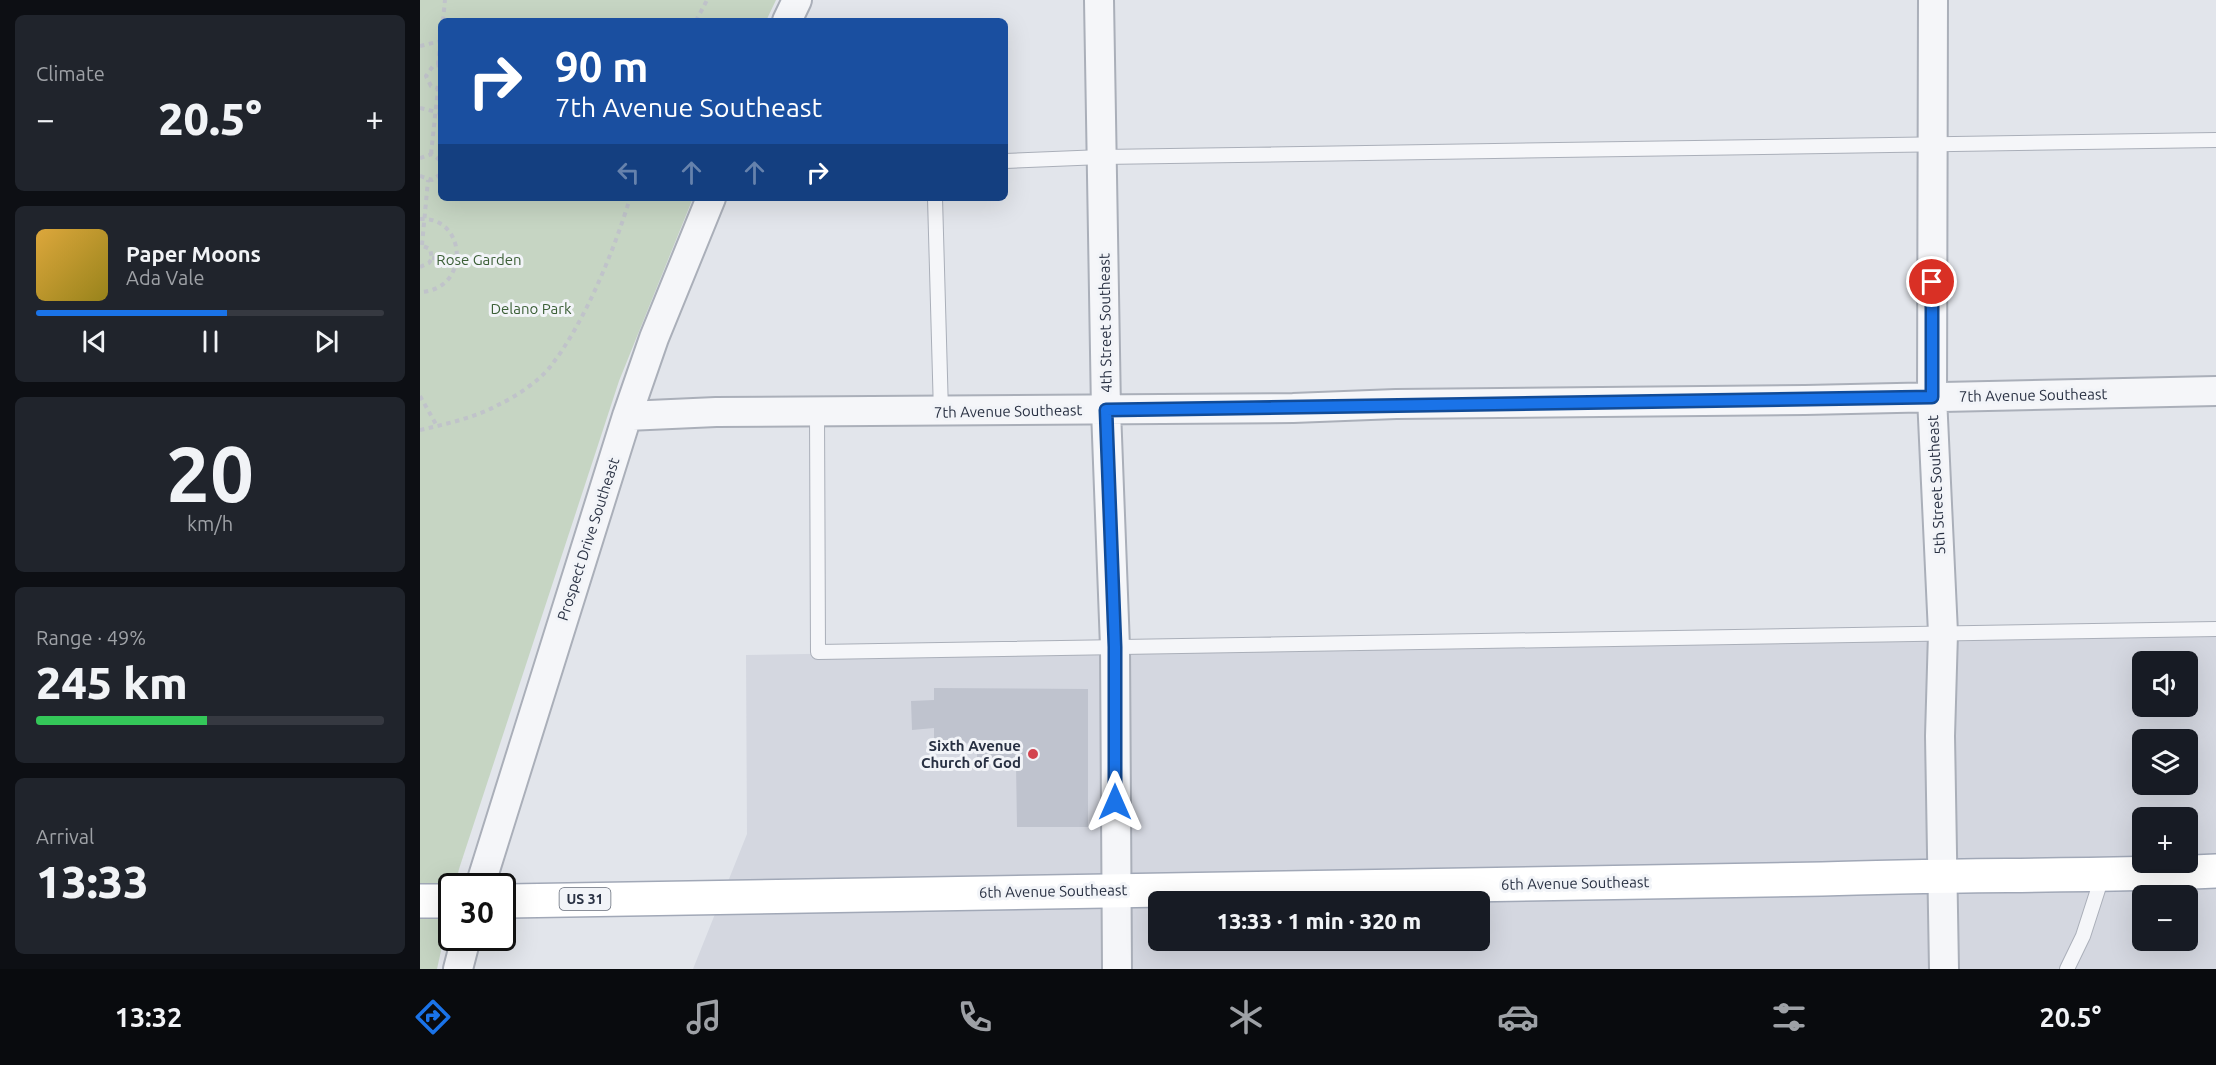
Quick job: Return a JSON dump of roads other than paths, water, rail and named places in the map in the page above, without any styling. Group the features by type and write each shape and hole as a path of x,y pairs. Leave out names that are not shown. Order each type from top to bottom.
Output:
{"main road":[{"name":"6th Avenue Southeast","path":"516,901 1810,879 1944,874 2102,877 2216,871"},
{"path":"420,901 438,901"}],"street":[{"path":"788,18 797,0"},
{"name":"4th Street Southeast","path":"1099,0 1106,410 1115,647 1117,969"},
{"name":"5th Street Southeast","path":"1933,0 1932,397 1943,633 1940,736 1944,969"},
{"name":"Prospect Drive Southeast","path":"484,873 627,416 654,338 710,201"},
{"name":"7th Avenue Southeast","path":"627,416 717,412 1106,410 2216,391"},
{"path":"458,969 463,951"}],"lane":[{"path":"1008,161 1102,157 2216,140"},
{"path":"935,201 941,412"},
{"path":"817,413 818,652 2216,629"},
{"path":"2067,969 2083,936 2102,877"}],"place":[{"name":"Sixth Avenue Church of God","path":"1033,754"}],"park label":[{"name":"Rose Garden","path":"479,259"},
{"name":"Delano Park","path":"531,308"}]}
